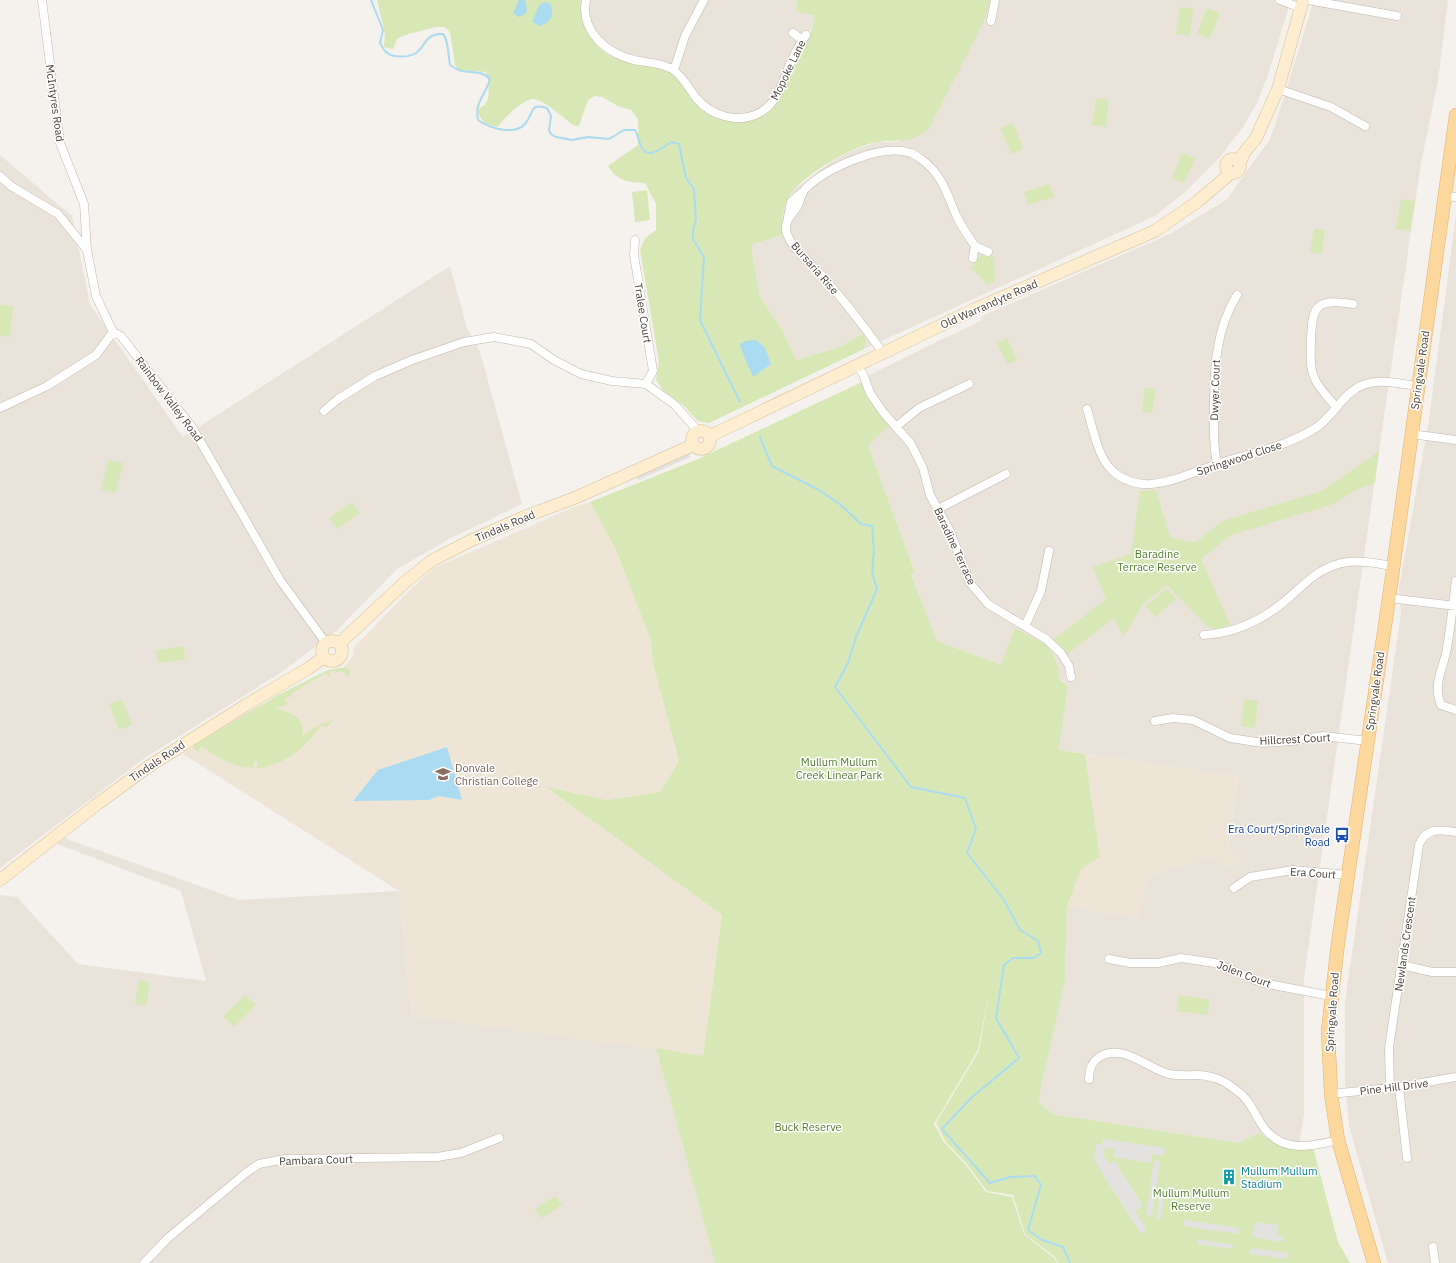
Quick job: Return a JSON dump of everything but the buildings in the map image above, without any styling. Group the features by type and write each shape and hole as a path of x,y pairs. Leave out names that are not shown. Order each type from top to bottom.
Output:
{"main road":[{"name":"Old Warrandyte Road","path":"710,436 858,367 975,309 1155,231 1197,202 1233,166 1256,138 1278,89 1304,3"},
{"name":"Springvale Road","path":"1374,1263 1338,1140 1331,1094 1328,1036 1331,996 1389,598 1417,386 1451,197 1456,115"},
{"path":"698,431 706,432 710,436 710,442 706,448 697,448 693,445 692,436 698,431"},
{"name":"Tindals Road","path":"339,644 404,583 436,559 470,541 524,517 577,497 693,445"},
{"path":"333,642 339,644 342,650 339,659 333,661 324,657 322,651 326,644 333,642"},
{"name":"Tindals Road","path":"0,880 96,805 148,767 246,705 297,676 324,657"}],"street":[{"name":"McIntyres Road","path":"42,0 60,143 84,204 87,250"},
{"path":"586,0 585,13 589,26 595,37 603,45 624,57 663,64 674,70 685,36 704,0"},
{"path":"991,21 995,0"},
{"path":"1280,0 1397,16"},
{"name":"Mopoke Lane","path":"674,70 697,99 712,111 729,118 747,118 764,110 777,97 791,61 804,38 793,33"},
{"path":"1278,89 1331,107 1365,126"},
{"name":"Bursaria Rise","path":"884,354 824,278 792,244 786,227 788,219 798,206 801,193 819,177 852,160 873,154 894,151 912,153 926,162 938,175 947,190 956,216 975,246"},
{"name":"Rainbow Valley Road","path":"0,176 11,186 58,214 87,250 96,296 113,332 121,336 192,426 280,580 326,644"},
{"name":"Tralee Court","path":"635,240 634,255 652,371 646,384"},
{"path":"973,258 975,246 988,252"},
{"name":"Dwyer Court","path":"1217,464 1214,449 1213,374 1223,325 1230,307 1237,295"},
{"path":"1336,407 1314,378 1310,365 1312,318 1316,309 1325,303 1337,301 1353,304"},
{"path":"0,408 47,386 96,356 113,332"},
{"path":"324,411 338,399 375,376 412,360 464,342 494,337 531,344 554,360 581,374 612,381 646,384 676,405 698,431"},
{"name":"Baradine Terrace","path":"858,367 870,393 883,412 897,426 911,444 922,468 930,495 950,531 970,583 988,604 1046,639 1061,653 1069,666 1072,677"},
{"name":"Springwood Close","path":"1087,409 1099,450 1110,468 1118,476 1132,483 1149,484 1163,482 1292,441 1316,428 1355,389 1364,384 1387,382 1417,386"},
{"path":"897,426 919,408 943,395 969,384"},
{"path":"1411,434 1456,440"},
{"path":"938,509 1006,474"},
{"path":"1025,626 1041,591 1049,551"},
{"path":"1204,635 1222,634 1258,619 1279,606 1311,577 1325,569 1355,562 1393,566"},
{"path":"1456,581 1447,650 1440,670 1438,686 1441,705 1456,710"},
{"path":"1389,598 1454,605"},
{"name":"Hillcrest Court","path":"1155,721 1174,718 1193,720 1230,738 1263,743 1323,736 1368,741"},
{"name":"Newlands Crescent","path":"1390,1088 1389,1052 1420,842 1424,835 1433,830 1456,832"},
{"name":"Era Court","path":"1234,888 1250,877 1293,870 1348,876"},
{"name":"Jolen Court","path":"1109,959 1130,963 1158,963 1181,958 1215,963 1263,983 1331,996"},
{"path":"1402,965 1432,972 1456,972"},
{"path":"1089,1079 1090,1068 1100,1056 1110,1053 1122,1054 1137,1059 1163,1073 1181,1076 1203,1075 1225,1083 1238,1091 1248,1101 1265,1130 1283,1143 1302,1146 1338,1140"},
{"name":"Pine Hill Drive","path":"1331,1094 1399,1087 1456,1077"},
{"path":"1399,1087 1407,1158"},
{"name":"Pambara Court","path":"144,1263 168,1238 247,1172 259,1164 285,1159 437,1157 461,1153 499,1138"},
{"path":"1433,1247 1435,1263"}],"shaded area":[{"path":"580,0 797,0 795,11 815,16 807,41 776,106 756,119 741,122 727,120 631,63 610,55 592,41 583,22"},
{"path":"882,0 1291,0 1268,75 1257,103 1243,127 1220,157 1184,193 1155,216 864,349 866,342 862,333 840,347 796,360 782,330 760,297 751,245 782,235 781,224 784,209 793,191 829,163 849,152 877,142 898,142 974,39 985,19"},
{"path":"1314,0 1448,0 1438,81 1421,163 1304,978 1304,1114 1299,1146 1278,1145 1259,1134 1238,1143 1052,1114 1038,1101 1065,981 1067,906 1139,919 1148,876 1214,856 1231,870 1229,847 1238,776 1059,750 1068,686 1059,678 1057,663 1050,647 1001,665 937,641 911,573 915,571 868,445 862,382 867,376 982,320 980,317 1170,234 1226,200 1269,141"},
{"path":"0,155 72,216 90,305 183,437 450,266 467,328 480,352 522,504 451,538 397,569 336,631 283,671 146,757 0,868"},
{"path":"1456,215 1456,1263 1388,1263 1349,1126 1345,1082 1345,1002 1401,613 1399,588 1429,420"},
{"path":"688,452 691,457 638,480 636,475"},
{"name":"Donvale Christian College","path":"590,502 616,550 651,641 653,664 679,761 660,792 607,800 547,788 722,915 703,1056 412,1016 399,891 183,754 199,742 251,710 327,672 342,670 353,656 354,647 434,568 572,508"},
{"path":"1085,754 1238,776 1229,847 1241,858 1231,870 1214,856 1148,876 1140,919 1067,906 1081,868 1100,856"},
{"path":"64,838 239,900 399,891 412,1016 656,1048 715,1263 0,1263 0,895 17,897 78,964 206,981 181,891 57,844"},
{"path":"1103,1139 1165,1148 1164,1156 1152,1154 1150,1163 1113,1157 1115,1149 1105,1148 1104,1156 1109,1164 1114,1160 1143,1206 1135,1211 1147,1230 1141,1234 1094,1160 1096,1144 1102,1145"},
{"path":"1154,1161 1160,1161 1152,1216 1146,1215"},
{"path":"1159,1198 1164,1199 1161,1219 1156,1219"},
{"path":"1184,1220 1239,1228 1238,1234 1183,1226"},
{"path":"1255,1222 1278,1225 1277,1236 1283,1237 1283,1242 1252,1237"},
{"path":"1198,1239 1233,1245 1232,1249 1198,1244"},
{"path":"1251,1248 1289,1253 1288,1259 1250,1254"}],"green space":[{"path":"377,0 580,0 585,23 589,33 593,41 600,48 618,59 630,63 655,66 669,71 711,109 729,121 740,122 758,118 766,114 777,103 810,36 815,16 795,11 797,0 990,0 985,19 929,129 909,140 885,141 867,144 844,154 820,168 793,191 787,201 783,212 782,235 751,245 760,297 782,330 796,360 840,347 863,333 866,342 864,349 709,423 698,421 683,405 663,390 656,380 659,362 640,250 645,238 656,230 656,204 645,183 624,180 616,175 608,166 638,145 638,119 631,110 618,106 602,97 595,96 588,100 579,126 573,125 549,106 534,99 519,105 497,127 490,125 481,118 477,111 487,101 489,93 486,72 458,70 455,65 450,32 444,27 436,27 405,35 397,39 393,49 384,47 385,34"},
{"path":"1180,7 1193,9 1190,36 1176,34"},
{"path":"1207,8 1220,13 1210,39 1197,34"},
{"path":"1096,98 1109,100 1106,127 1092,125"},
{"path":"1013,123 1023,149 1011,154 1000,128"},
{"path":"1182,153 1195,158 1184,183 1172,178"},
{"path":"1050,184 1054,197 1028,205 1024,192"},
{"path":"647,190 650,220 635,222 632,192"},
{"path":"1401,199 1415,201 1410,231 1396,229"},
{"path":"1314,229 1325,230 1322,254 1310,252"},
{"path":"980,255 994,257 995,281 988,285 971,268"},
{"path":"0,305 13,306 10,337 0,335"},
{"path":"1007,338 1017,360 1007,364 997,342"},
{"name":"Mullum Mullum Creek Linear Park","path":"862,382 891,424 868,445 915,572 911,574 937,641 1001,665 1015,628 1050,647 1058,666 1059,678 1068,686 1059,750 1085,754 1100,857 1081,869 1067,906 1065,981 1038,1101 1052,1114 1238,1143 1259,1133 1278,1145 1313,1147 1338,1242 1350,1263 1058,1263 1055,1257 1025,1234 1013,1195 987,1191 966,1163 945,1141 936,1123 979,1051 989,992 978,1050 934,1124 944,1142 965,1164 986,1192 1012,1197 1024,1234 1054,1258 1057,1263 715,1263 656,1048 703,1056 722,915 546,787 607,800 660,792 679,761 653,664 651,641 616,550 590,502 696,460"},
{"path":"1145,388 1156,389 1152,413 1142,412"},
{"name":"Baradine Terrace Reserve","path":"1379,451 1375,483 1353,491 1334,504 1231,535 1201,559 1230,625 1214,630 1206,625 1167,585 1144,603 1123,637 1114,618 1066,655 1053,640 1106,599 1093,567 1131,554 1140,491 1156,490 1170,537 1195,543 1222,521 1322,491"},
{"path":"108,460 123,463 116,493 101,490"},
{"path":"352,502 360,513 337,529 329,518"},
{"path":"1167,588 1176,599 1155,617 1146,606"},
{"path":"184,646 185,660 158,663 156,650"},
{"path":"346,667 351,672 348,677 341,671 336,673 334,671 329,672 330,677 328,677 326,673 292,693 292,698 288,696 285,700 288,703 276,709 296,717 302,725 302,736 320,724 326,723 335,718 327,727 321,726 302,748 288,758 260,768 257,768 257,761 254,761 253,768 232,764 202,747 199,748 199,752 194,749 195,745 278,695 328,670"},
{"path":"122,699 132,725 119,730 109,704"},
{"path":"1244,699 1258,701 1255,728 1241,726"},
{"path":"139,980 150,982 146,1006 135,1004"},
{"path":"245,995 256,1005 234,1027 223,1016"},
{"path":"1179,995 1210,1000 1207,1015 1177,1011"},
{"path":"555,1196 562,1205 542,1218 535,1209"}],"water":[{"path":"519,0 525,0 527,10 525,14 519,17 513,13"},
{"path":"545,2 549,3 552,14 547,23 540,26 532,22 540,4"},
{"path":"756,340 765,348 771,364 753,377 740,344 746,341"},
{"path":"447,747 462,800 439,796 429,800 353,801 378,770"}],"waterway":[{"path":"371,0 383,30 380,43 384,50 391,55 413,55 419,50 426,40 437,34 443,34 447,44 450,65 463,71 483,74 490,79 479,103 477,114 478,120 488,126 502,130 515,130 525,124 535,108 541,107 547,108 551,116 549,130 551,134 556,137 572,140 588,137 609,139 624,130 635,130 641,146 647,153 655,152 671,142 679,144 686,178 694,189 696,220 693,230 693,239 704,257 700,320 740,402"},
{"path":"760,437 772,466 819,490 841,505 861,524 872,526 874,551 872,572 877,589 856,637 848,663 835,687 911,787 965,798 976,829 967,853 1004,900 1020,930 1038,941 1041,953 1034,958 1013,958 1004,965 996,1018 1019,1058 972,1097 942,1129 990,1183 1010,1177 1035,1176 1041,1185 1028,1230 1042,1240 1063,1247 1070,1263"}],"place":[{"name":"Donvale Christian College","path":"443,774"},
{"name":"Era Court/Springvale Road","path":"1342,835"},
{"name":"Mullum Mullum Stadium","path":"1229,1177"}],"park label":[{"name":"Buck Reserve","path":"808,1127"},
{"name":"Mullum Mullum Reserve","path":"1191,1199"}]}
